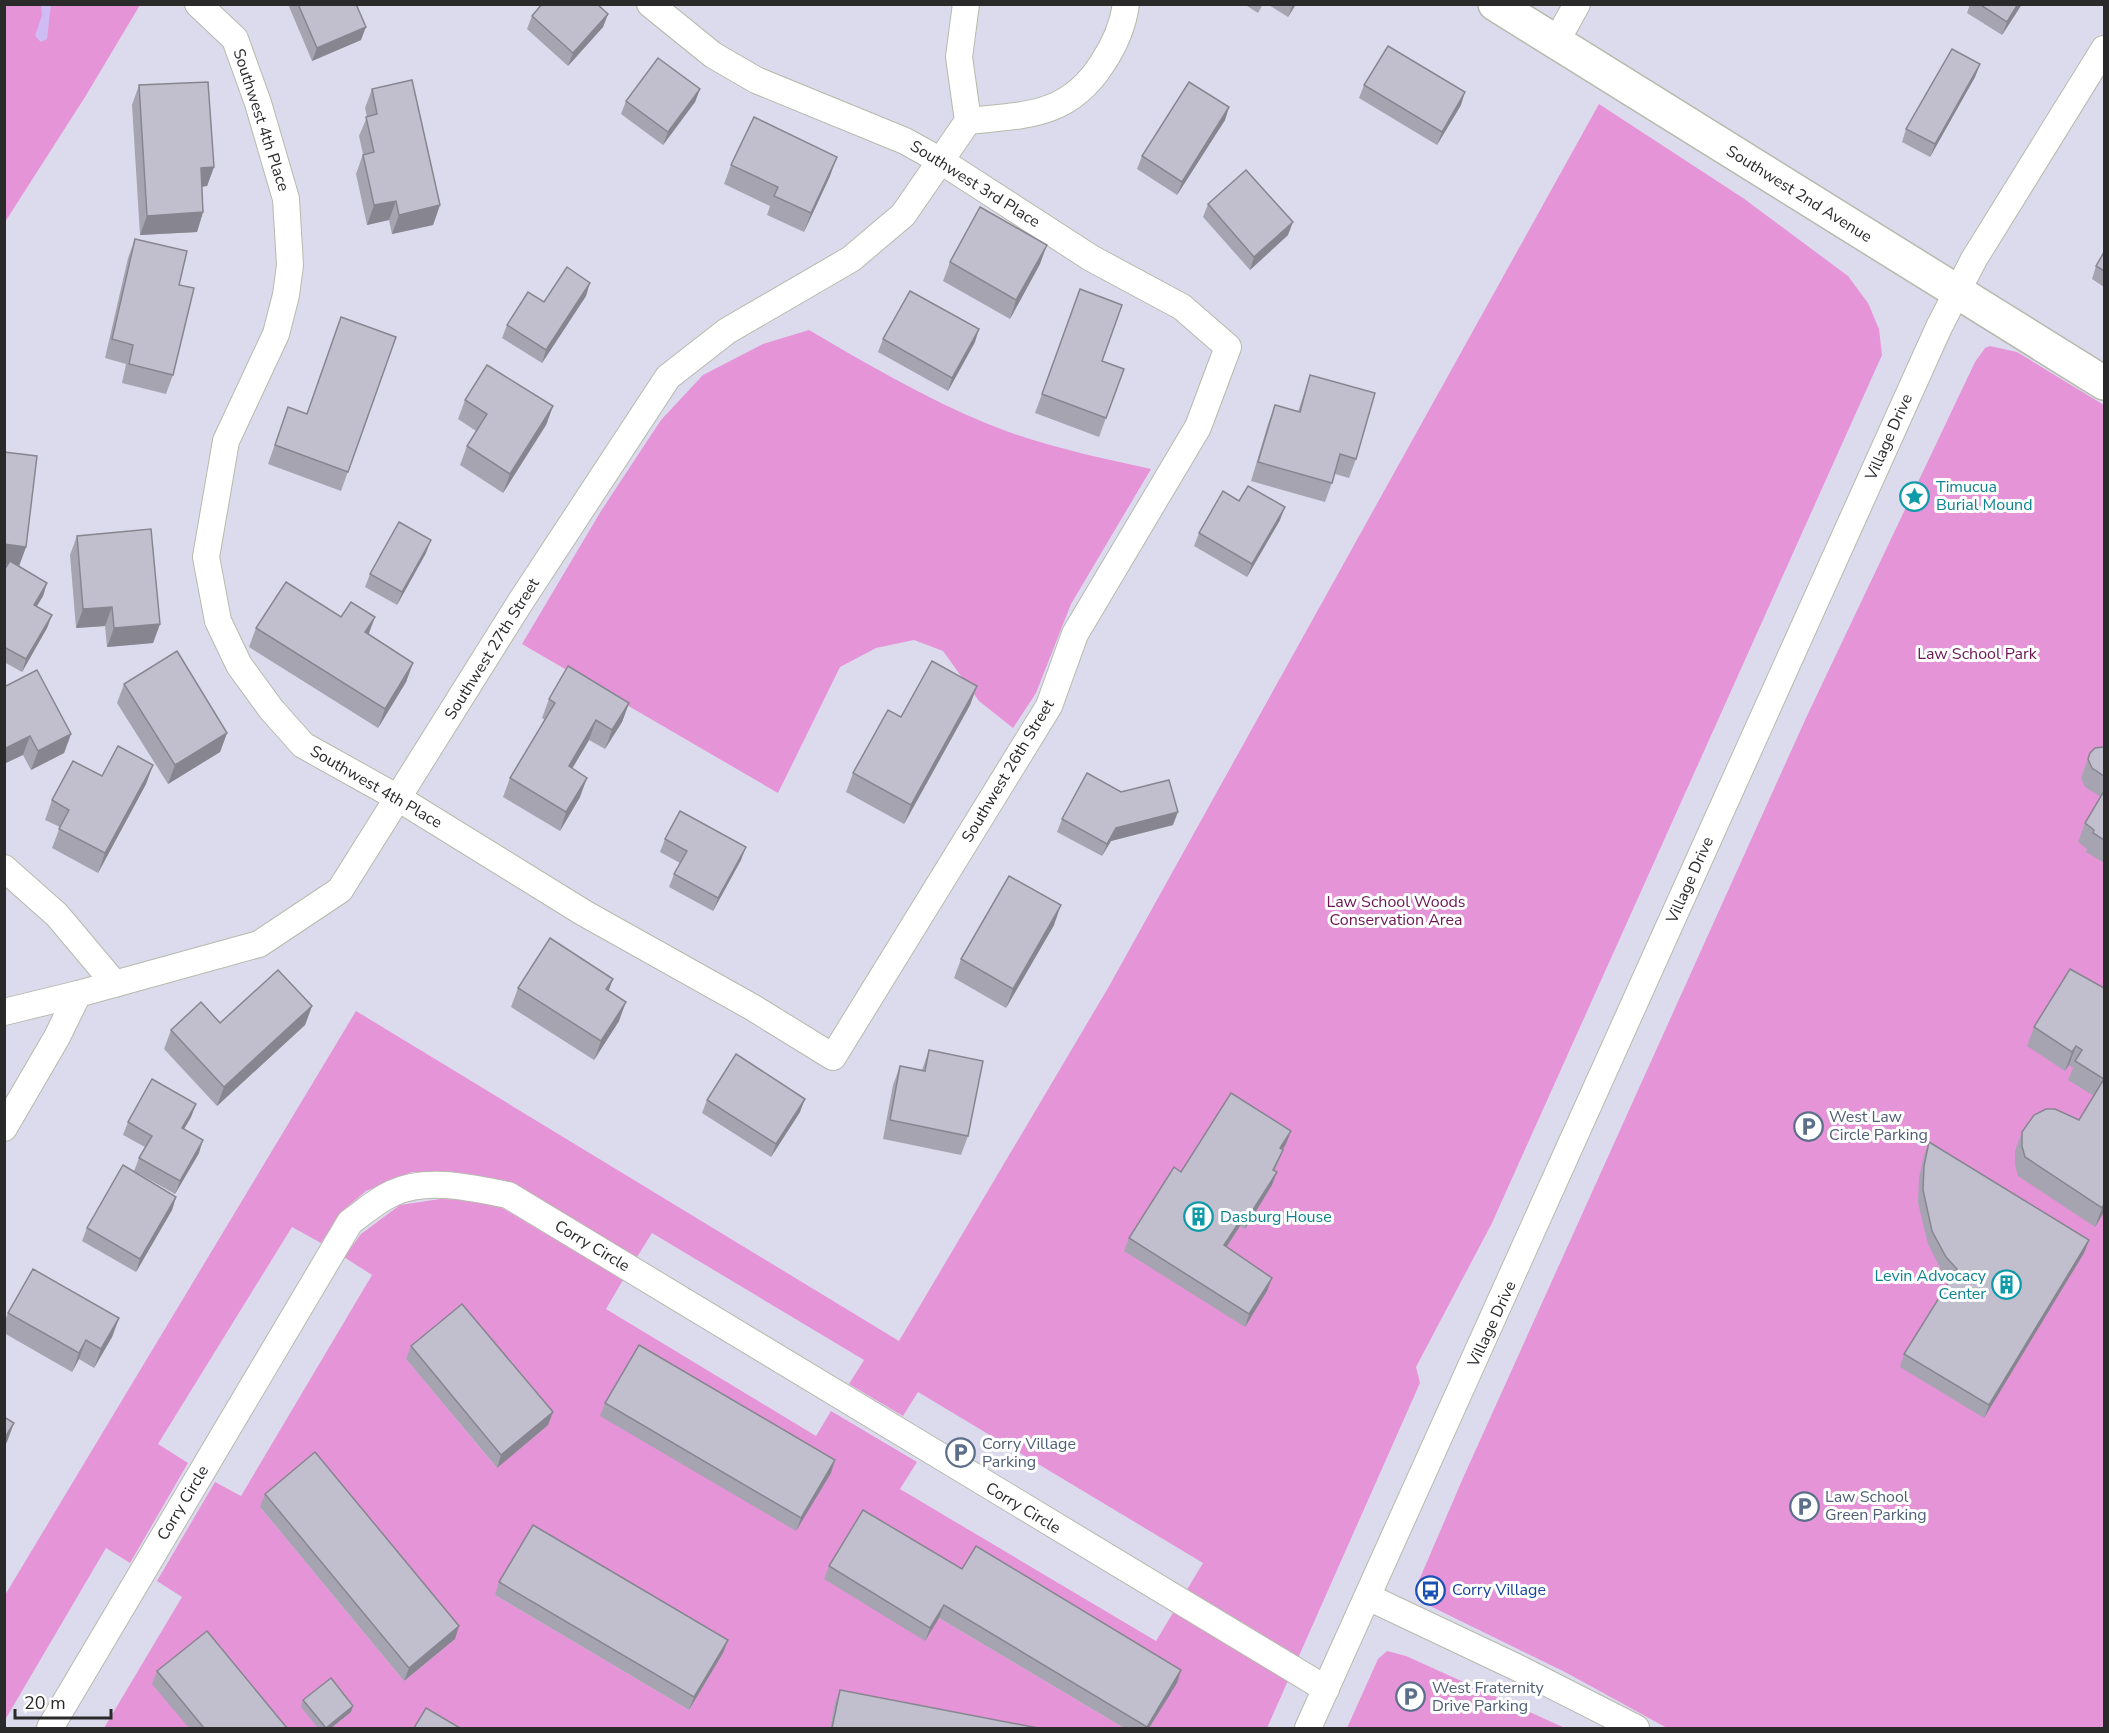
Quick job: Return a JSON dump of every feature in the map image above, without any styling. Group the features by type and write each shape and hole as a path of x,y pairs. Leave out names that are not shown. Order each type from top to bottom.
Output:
{"main road":[{"name":"Southwest 2nd Avenue","path":"1495,4 2104,383"}],"street":[{"name":"Southwest 4th Place","path":"198,4 235,39 254,92 286,199 290,265 286,295 276,334 226,441 206,557 218,621 238,665 271,709 303,745 398,798 584,913 752,1007 833,1058"},
{"name":"Southwest 3rd Place","path":"650,4 713,55 756,80 905,141 941,161 1091,258 1182,307 1228,347"},
{"path":"966,4 959,57 968,121 1040,112 1074,97 1087,84 1111,50 1126,4"},
{"path":"1556,42 1577,4"},
{"name":"Village Drive","path":"1308,1728 1956,291 2104,50"},
{"name":"Southwest 27th Street","path":"4,1012 259,944 340,890 521,601 668,377 727,331 851,259 903,215 968,121"},
{"name":"Southwest 26th Street","path":"833,1058 1049,706 1075,634 1198,428 1228,347"},
{"path":"4,868 57,915 115,984"},
{"path":"4,1128 78,994"},
{"name":"Corry Circle","path":"50,1728 350,1222 392,1193 413,1186 474,1188 508,1195 1326,1689"},
{"path":"1368,1597 1516,1667 1636,1728"}],"green space":[{"path":"4,5 140,5 85,97 5,222"},
{"name":"Law School Woods Conservation Area","path":"1599,104 1743,198 1848,276 1868,303 1879,329 1882,355 1492,1223 1416,1367 1420,1383 1267,1728 1149,1728 1176,1683 971,1559 939,1618 1124,1728 967,1728 835,1703 830,1728 331,1728 351,1712 319,1728 104,1728 182,1597 157,1581 215,1482 241,1496 372,1275 344,1257 361,1234 400,1205 440,1199 474,1200 502,1208 623,1280 606,1309 816,1436 831,1411 917,1462 900,1489 1156,1641 1203,1563 918,1392 903,1416 849,1384 864,1360 652,1233 637,1257 511,1184 476,1175 441,1172 412,1172 366,1191 342,1211 321,1243 292,1227 158,1444 188,1463 130,1563 106,1548 5,1720 5,1595 356,1011 899,1341 1108,988","holes":["407,1360 548,1425 496,1467","260,1507 454,1640 404,1681","495,1595 723,1653 689,1710"]},
{"path":"809,330 919,392 988,424 1048,444 1151,469 1071,604 1036,693 1013,728 979,701 943,651 914,640 876,648 840,667 778,793 522,644 601,511 661,420 703,375 763,344"},
{"name":"Law School Park","path":"1990,346 2017,352 2104,405 2104,1728 1667,1728 1565,1672 1428,1605 1419,1597 1417,1585 1463,1478 1806,718 1975,362 1985,348"},
{"path":"1387,1651 1406,1656 1565,1728 1347,1728 1378,1659"}],"sand":[{"path":"41,5 51,5 47,39 41,42 35,36 42,15"}],"building":[{"path":"298,4 356,4 366,27 317,48"},
{"path":"542,4 597,4 608,14 573,53 532,16"},
{"path":"1979,4 2018,4 2007,22"},
{"path":"1388,46 1465,92 1442,132 1364,85"},
{"path":"1952,49 1980,64 1935,144 1906,129"},
{"path":"658,58 700,89 668,132 626,101"},
{"path":"412,80 440,205 399,215 396,201 374,205 363,155 374,152 366,117 377,114 372,89"},
{"path":"208,82 214,167 201,168 203,212 147,216 139,85"},
{"path":"1189,82 1229,107 1182,182 1142,156"},
{"path":"754,117 837,157 811,213 774,196 778,187 731,165"},
{"path":"1246,170 1293,222 1254,257 1208,204"},
{"path":"980,207 1047,245 1016,300 950,262"},
{"path":"135,239 187,251 179,285 194,288 173,375 129,364 133,345 112,339"},
{"path":"2104,252 2104,271 2096,266"},
{"path":"567,267 590,283 546,350 507,325 528,292 544,302"},
{"path":"1080,289 1122,305 1102,361 1124,369 1106,418 1042,394"},
{"path":"910,291 979,329 952,378 883,339"},
{"path":"341,317 396,337 348,472 275,445 288,407 307,414"},
{"path":"487,365 553,406 510,474 467,446 487,414 465,400"},
{"path":"1310,375 1375,393 1356,459 1340,454 1332,483 1258,462 1275,405 1300,412"},
{"path":"4,452 37,456 26,547 4,544"},
{"path":"1248,486 1285,507 1252,564 1199,533 1223,491 1239,501"},
{"path":"399,522 431,540 402,592 370,574"},
{"path":"151,529 160,624 114,628 112,607 83,609 77,536"},
{"path":"10,561 47,583 34,605 52,615 26,659 4,647 4,570"},
{"path":"286,582 341,617 351,602 375,617 365,632 413,663 385,709 256,628"},
{"path":"177,651 227,733 175,765 124,684"},
{"path":"932,661 977,686 911,805 853,773 888,710 901,717"},
{"path":"568,666 629,703 612,730 596,720 569,766 587,778 566,812 510,778 555,703 549,699"},
{"path":"37,670 71,734 38,751 30,736 4,749 4,687"},
{"path":"118,746 153,765 105,853 59,829 69,810 52,800 73,761 102,776"},
{"path":"2104,747 2104,776 2092,768 2088,759 2095,748"},
{"path":"1087,773 1121,792 1169,780 1178,812 1116,828 1107,844 1062,819"},
{"path":"2104,791 2104,840 2093,833 2094,830 2085,823"},
{"path":"680,811 746,847 718,898 674,874 687,851 665,839"},
{"path":"1009,876 1061,905 1013,989 961,959"},
{"path":"550,938 613,979 606,989 626,1002 601,1041 518,988"},
{"path":"2070,969 2104,988 2104,1079 2075,1061 2082,1050 2076,1046 2072,1052 2034,1027"},
{"path":"278,970 312,1006 224,1087 171,1030 201,1002 220,1023"},
{"path":"929,1050 983,1061 968,1136 890,1120 900,1066 925,1071"},
{"path":"736,1054 805,1099 776,1144 707,1100"},
{"path":"152,1079 196,1104 182,1128 203,1140 180,1181 139,1158 152,1136 128,1122"},
{"path":"2104,1079 2104,1204 2102,1208 2025,1157 2022,1132 2034,1115 2046,1109 2055,1109 2079,1120"},
{"name":"Dasburg House","path":"1231,1093 1291,1131 1280,1148 1283,1150 1273,1170 1277,1172 1249,1216 1245,1213 1224,1245 1272,1278 1249,1314 1129,1238 1174,1167 1181,1172"},
{"name":"Levin Advocacy Center","path":"1929,1142 2089,1240 1989,1405 1904,1354 1957,1269 1946,1257 1932,1231 1923,1190 1924,1166"},
{"path":"123,1165 176,1197 140,1259 87,1228"},
{"path":"33,1269 119,1318 101,1349 86,1340 79,1353 8,1313"},
{"path":"462,1304 553,1412 501,1455 411,1346"},
{"path":"639,1345 835,1460 801,1518 605,1403"},
{"path":"4,1417 14,1423 4,1439"},
{"path":"315,1452 459,1626 409,1668 265,1494"},
{"path":"863,1510 962,1569 976,1546 1181,1670 1147,1727 944,1605 930,1628 829,1566"},
{"path":"533,1525 728,1640 694,1697 499,1582"},
{"path":"207,1631 287,1728 204,1728 157,1671"},
{"path":"331,1678 353,1706 326,1728 303,1700"},
{"path":"840,1690 1038,1728 832,1728"},
{"path":"426,1708 460,1728 414,1728"}],"place":[{"name":"Timucua Burial Mound","path":"1915,496"},
{"name":"West Law Circle Parking","path":"1808,1126"},
{"name":"Dasburg House","path":"1199,1217"},
{"name":"Levin Advocacy Center","path":"2007,1285"},
{"name":"Corry Village Parking","path":"961,1453"},
{"name":"Law School Green Parking","path":"1804,1506"},
{"name":"Corry Village","path":"1431,1590"},
{"name":"West Fraternity Drive Parking","path":"1411,1697"}]}
